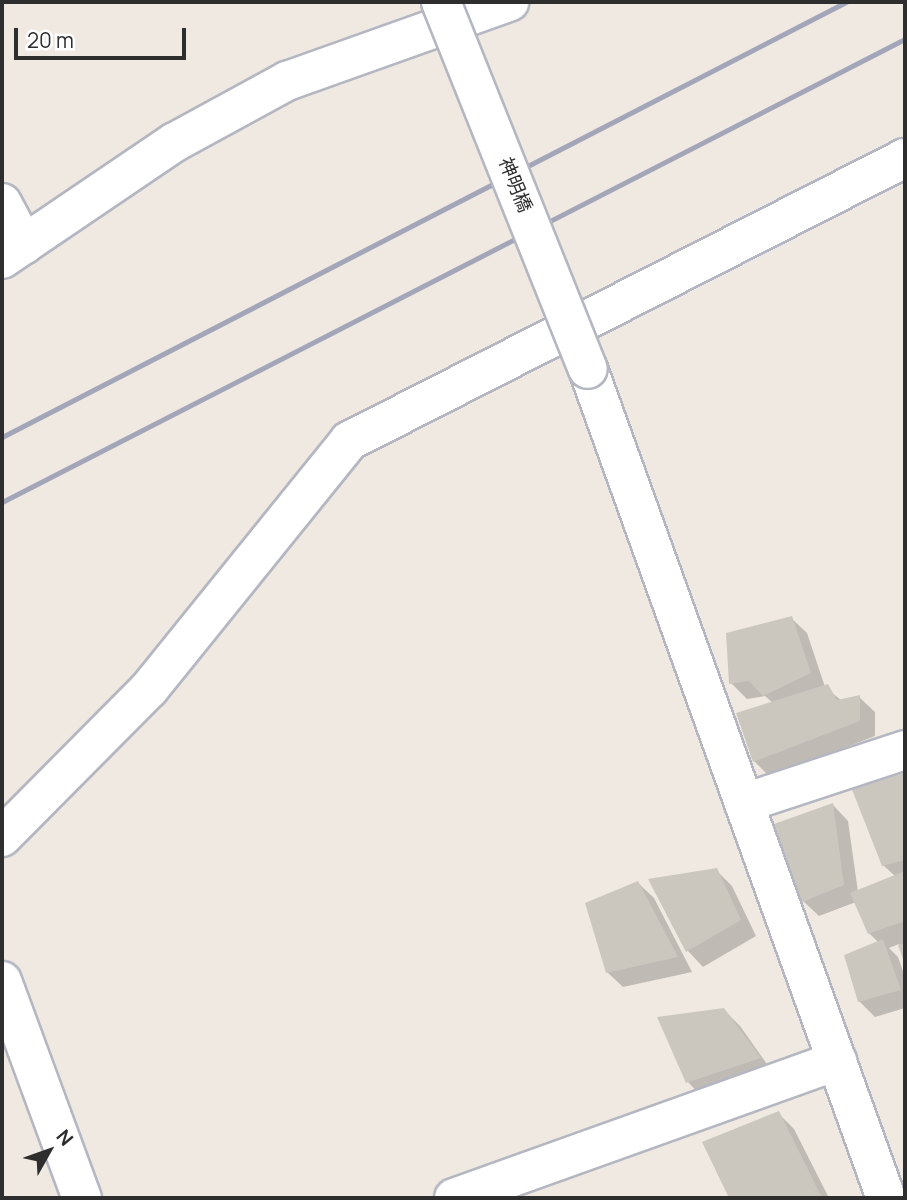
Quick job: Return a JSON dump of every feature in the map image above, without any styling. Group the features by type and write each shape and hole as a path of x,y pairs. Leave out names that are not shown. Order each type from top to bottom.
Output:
{"street":[{"name":"神明橋","path":"441,2 589,369 886,1198"},
{"path":"2,203 13,252 175,142 288,81 509,2"},
{"path":"2,837 149,689 349,441 905,158"},
{"path":"744,803 905,750"},
{"path":"2,981 82,1198"},
{"path":"454,1198 837,1061"}],"building":[{"path":"792,616 811,673 763,696 749,681 729,684 726,633"},
{"path":"828,684 837,700 860,695 860,721 753,762 736,713"},
{"path":"905,773 905,860 882,866 851,787"},
{"path":"833,803 844,885 802,902 774,824"},
{"path":"717,868 741,920 686,952 648,879"},
{"path":"905,871 905,921 868,934 850,893"},
{"path":"638,881 678,957 606,973 585,903"},
{"path":"883,939 901,990 858,1002 844,955"},
{"path":"905,943 905,965 898,945"},
{"path":"724,1008 761,1058 686,1083 657,1017"},
{"path":"779,1111 822,1198 729,1198 702,1142"}],"railway":[{"path":"2,437 846,2"},
{"path":"2,502 905,39"}]}
